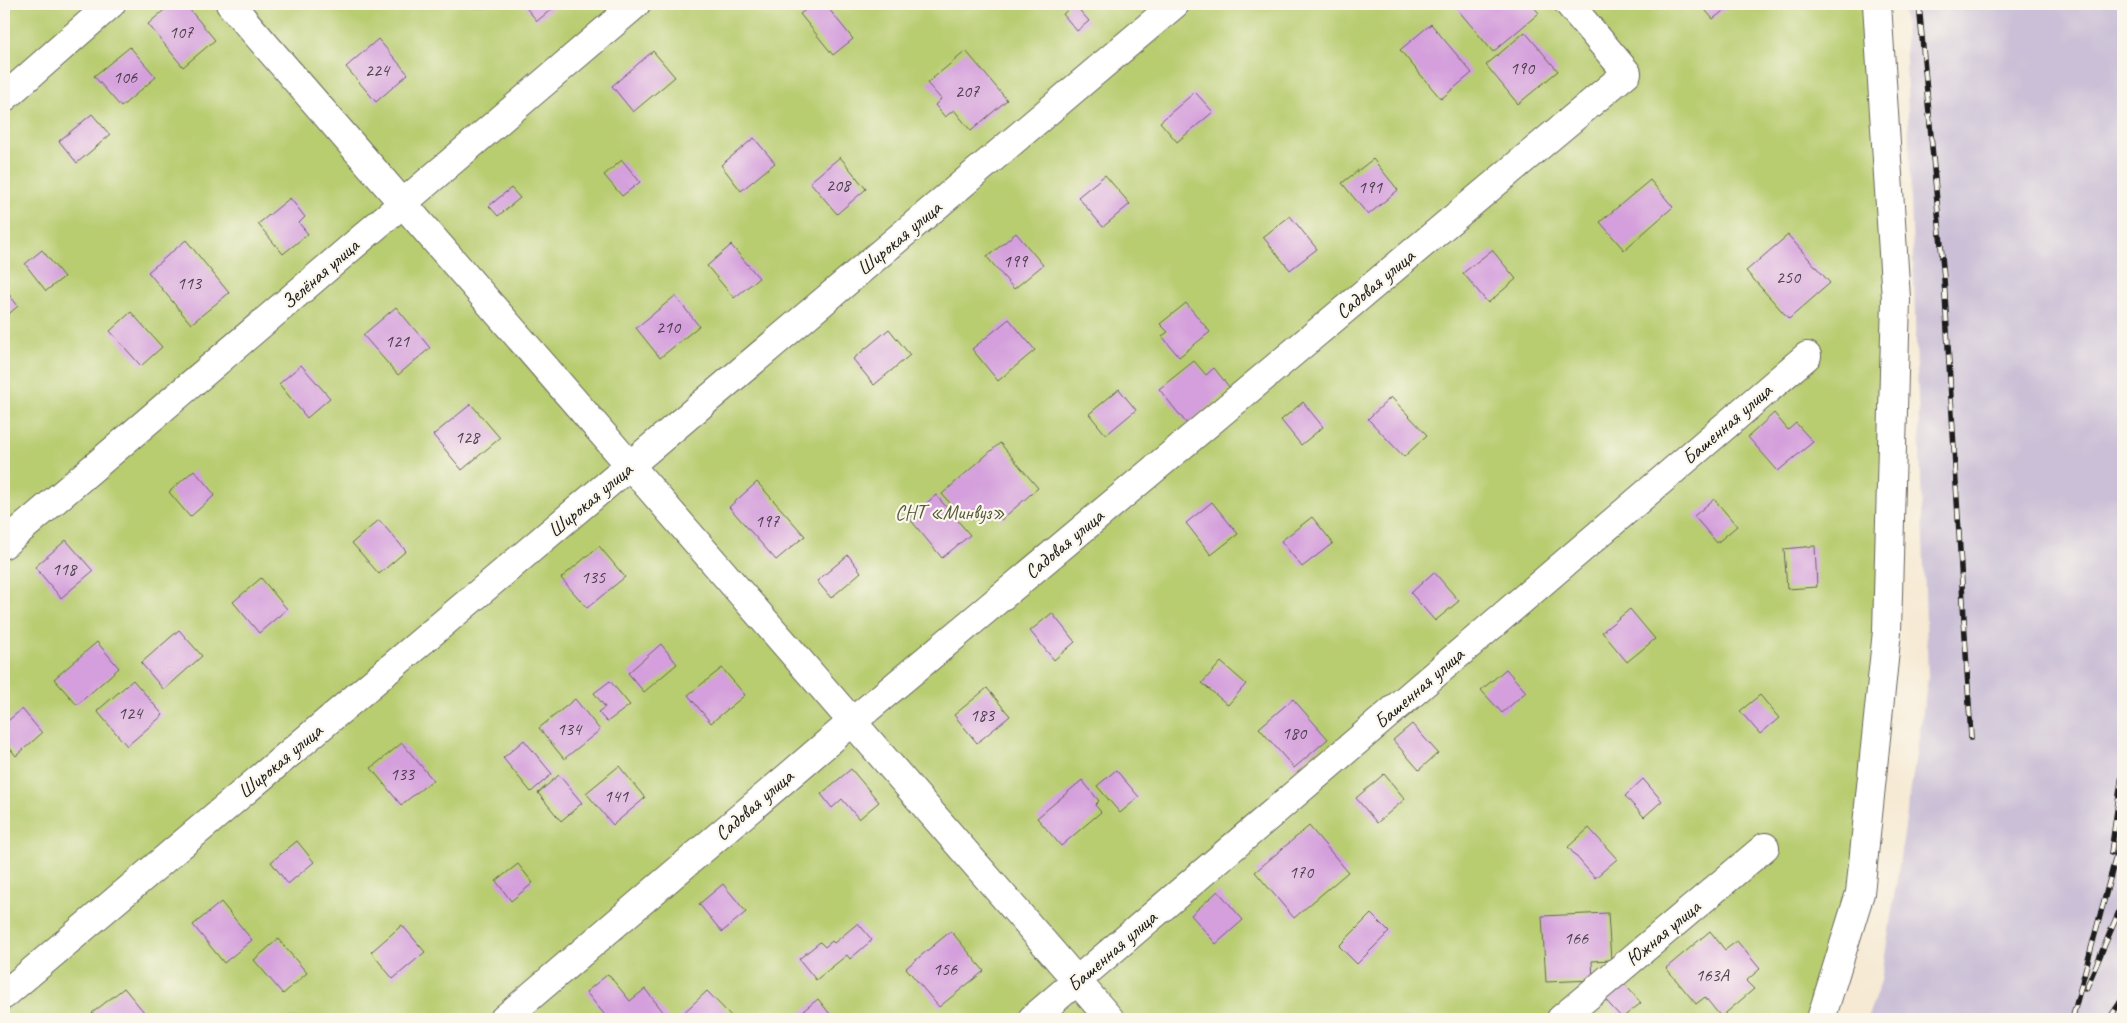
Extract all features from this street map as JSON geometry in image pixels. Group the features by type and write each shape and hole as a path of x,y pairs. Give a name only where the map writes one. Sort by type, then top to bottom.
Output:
{"street":[{"path":"4,98 111,4"},
{"path":"230,4 1110,1019"},
{"name":"Зелёная улица","path":"4,544 636,4"},
{"name":"Широкая улица","path":"4,995 1175,4"},
{"name":"Садовая улица","path":"504,1019 852,722 1627,73 1569,4"},
{"path":"1821,1019 1860,893 1887,631 1896,299 1877,4"},
{"name":"Башенная улица","path":"1032,1019 1806,356"},
{"name":"Южная улица","path":"1561,1019 1764,847"}],"shaded area":[{"path":"1904,4 2123,4 2123,1019 1867,1019 1881,981 1928,678"}],"green space":[{"name":"СНТ «Минвуз»","path":"4,4 1877,4 1896,299 1860,893 1821,1019 4,1019"}],"building":[{"path":"171,4 185,4 215,40 183,67 148,24"},
{"path":"370,4 387,4 377,12"},
{"path":"523,4 558,4 537,21"},
{"path":"813,4 825,4 853,39 833,55 800,14"},
{"path":"1065,4 1077,4 1075,5 1089,21 1077,31 1063,14 1069,9"},
{"path":"1453,4 1531,4 1539,13 1493,52"},
{"path":"1700,4 1732,4 1713,19"},
{"path":"1431,24 1472,73 1441,99 1400,50"},
{"path":"1525,32 1558,71 1518,104 1486,65"},
{"path":"378,39 408,74 376,102 346,67"},
{"path":"130,47 156,77 121,107 94,76"},
{"path":"653,51 675,77 633,112 612,86"},
{"path":"966,51 1007,100 971,131 954,110 945,117 935,105 941,99 927,83"},
{"path":"1195,92 1213,112 1177,142 1160,122"},
{"path":"92,114 110,135 77,163 59,141"},
{"path":"754,138 775,163 741,191 721,165"},
{"path":"840,157 866,189 837,214 810,182"},
{"path":"1373,159 1398,190 1368,215 1342,183"},
{"path":"622,160 640,182 622,196 604,175"},
{"path":"1105,175 1130,204 1103,227 1078,197"},
{"path":"1650,180 1673,207 1624,250 1600,222"},
{"path":"511,188 520,198 498,216 489,206"},
{"path":"290,198 305,217 299,223 308,234 283,254 258,224"},
{"path":"1290,216 1317,249 1290,270 1263,237"},
{"path":"1016,233 1043,265 1014,289 987,257"},
{"path":"1788,235 1830,283 1789,319 1746,271"},
{"path":"186,240 229,293 191,324 148,272"},
{"path":"731,245 759,278 734,298 707,266"},
{"path":"42,250 64,277 46,291 25,264"},
{"path":"1492,250 1516,279 1488,303 1463,273"},
{"path":"4,288 18,306 4,318"},
{"path":"675,296 699,326 660,358 636,328"},
{"path":"1186,303 1210,332 1179,357 1162,336 1168,332 1160,324"},
{"path":"396,307 430,348 398,375 363,335"},
{"path":"131,312 162,347 141,366 110,331"},
{"path":"1009,319 1035,350 998,381 972,349"},
{"path":"889,329 910,355 874,385 853,359"},
{"path":"1194,361 1206,375 1214,368 1230,388 1187,424 1159,389"},
{"path":"301,365 330,398 307,418 279,384"},
{"path":"1119,389 1136,410 1106,435 1089,414"},
{"path":"1391,397 1427,435 1404,457 1368,419"},
{"path":"1303,402 1323,427 1301,445 1281,420"},
{"path":"471,404 500,438 462,470 433,435"},
{"path":"1774,413 1788,430 1796,423 1813,442 1778,471 1748,437"},
{"path":"1000,443 1038,488 1001,520 994,513 986,519 976,508 964,519 942,494"},
{"path":"194,470 215,495 190,517 169,492"},
{"path":"757,482 805,536 776,560 729,507"},
{"path":"936,495 970,535 942,558 909,518"},
{"path":"1714,499 1737,526 1717,543 1694,516"},
{"path":"1212,502 1238,534 1211,555 1186,523"},
{"path":"1312,517 1333,543 1302,567 1281,541"},
{"path":"379,520 406,551 379,574 352,543"},
{"path":"66,540 93,571 61,598 35,567"},
{"path":"599,546 625,577 587,608 561,578"},
{"path":"1815,546 1817,587 1787,589 1784,549"},
{"path":"848,555 861,572 831,598 817,581"},
{"path":"1434,572 1459,601 1435,621 1411,593"},
{"path":"261,578 287,609 259,633 233,602"},
{"path":"1630,609 1655,639 1627,662 1602,632"},
{"path":"1052,613 1075,642 1054,660 1030,631"},
{"path":"179,630 202,656 164,690 141,663"},
{"path":"97,642 119,668 77,705 54,679"},
{"path":"661,644 677,664 644,692 628,673"},
{"path":"1221,662 1246,684 1228,705 1202,683"},
{"path":"722,668 745,695 711,723 688,695"},
{"path":"1506,669 1526,692 1502,713 1481,690"},
{"path":"133,680 163,715 127,746 97,711"},
{"path":"610,681 630,705 607,722 598,712 605,707 594,693"},
{"path":"987,688 1010,716 977,743 954,715"},
{"path":"1760,695 1779,718 1760,734 1740,711"},
{"path":"575,699 600,730 564,759 539,728"},
{"path":"1293,699 1328,739 1294,768 1259,728"},
{"path":"22,709 42,733 16,756 4,741 4,724"},
{"path":"1412,724 1438,753 1419,770 1393,740"},
{"path":"524,740 552,774 531,792 503,758"},
{"path":"402,743 433,780 401,805 371,768"},
{"path":"619,766 645,798 613,825 586,793"},
{"path":"851,769 879,802 859,819 842,799 832,808 821,794"},
{"path":"1116,770 1139,797 1120,813 1097,786"},
{"path":"1384,774 1405,799 1377,823 1356,798"},
{"path":"559,775 582,803 561,821 538,793"},
{"path":"1643,779 1662,801 1644,817 1625,796"},
{"path":"1082,780 1099,801 1095,805 1101,812 1061,846 1037,818"},
{"path":"1309,826 1348,872 1294,918 1255,872"},
{"path":"1589,828 1617,859 1595,878 1568,847"},
{"path":"297,841 314,862 288,884 271,862"},
{"path":"518,864 533,883 511,901 496,881"},
{"path":"723,884 746,912 722,932 699,904"},
{"path":"1218,891 1243,920 1216,944 1191,915"},
{"path":"221,902 252,940 224,963 193,925"},
{"path":"1608,913 1611,960 1592,961 1593,980 1546,982 1542,916"},
{"path":"1371,914 1389,932 1357,964 1339,946"},
{"path":"858,923 872,940 850,959 847,955 816,980 799,959 820,942 825,947 832,941 834,943"},
{"path":"402,925 425,952 393,979 371,952"},
{"path":"951,931 984,971 939,1007 906,968"},
{"path":"1710,931 1725,950 1737,941 1760,969 1746,981 1754,989 1721,1017 1705,997 1696,1004 1666,968"},
{"path":"278,939 307,973 283,994 254,960"},
{"path":"608,974 630,1001 645,989 669,1019 608,1019 586,992"},
{"path":"1621,980 1641,1003 1622,1018 1602,996"},
{"path":"124,988 149,1018 97,1019 92,1013"},
{"path":"707,991 734,1019 677,1019"},
{"path":"818,999 834,1019 794,1018"}],"railway":[{"path":"1919,4 1944,278 1971,738"},
{"path":"2111,853 2123,767"},
{"path":"2073,1016 2123,830"},
{"path":"2086,989 2123,902"},
{"path":"2109,1019 2123,998"}]}
